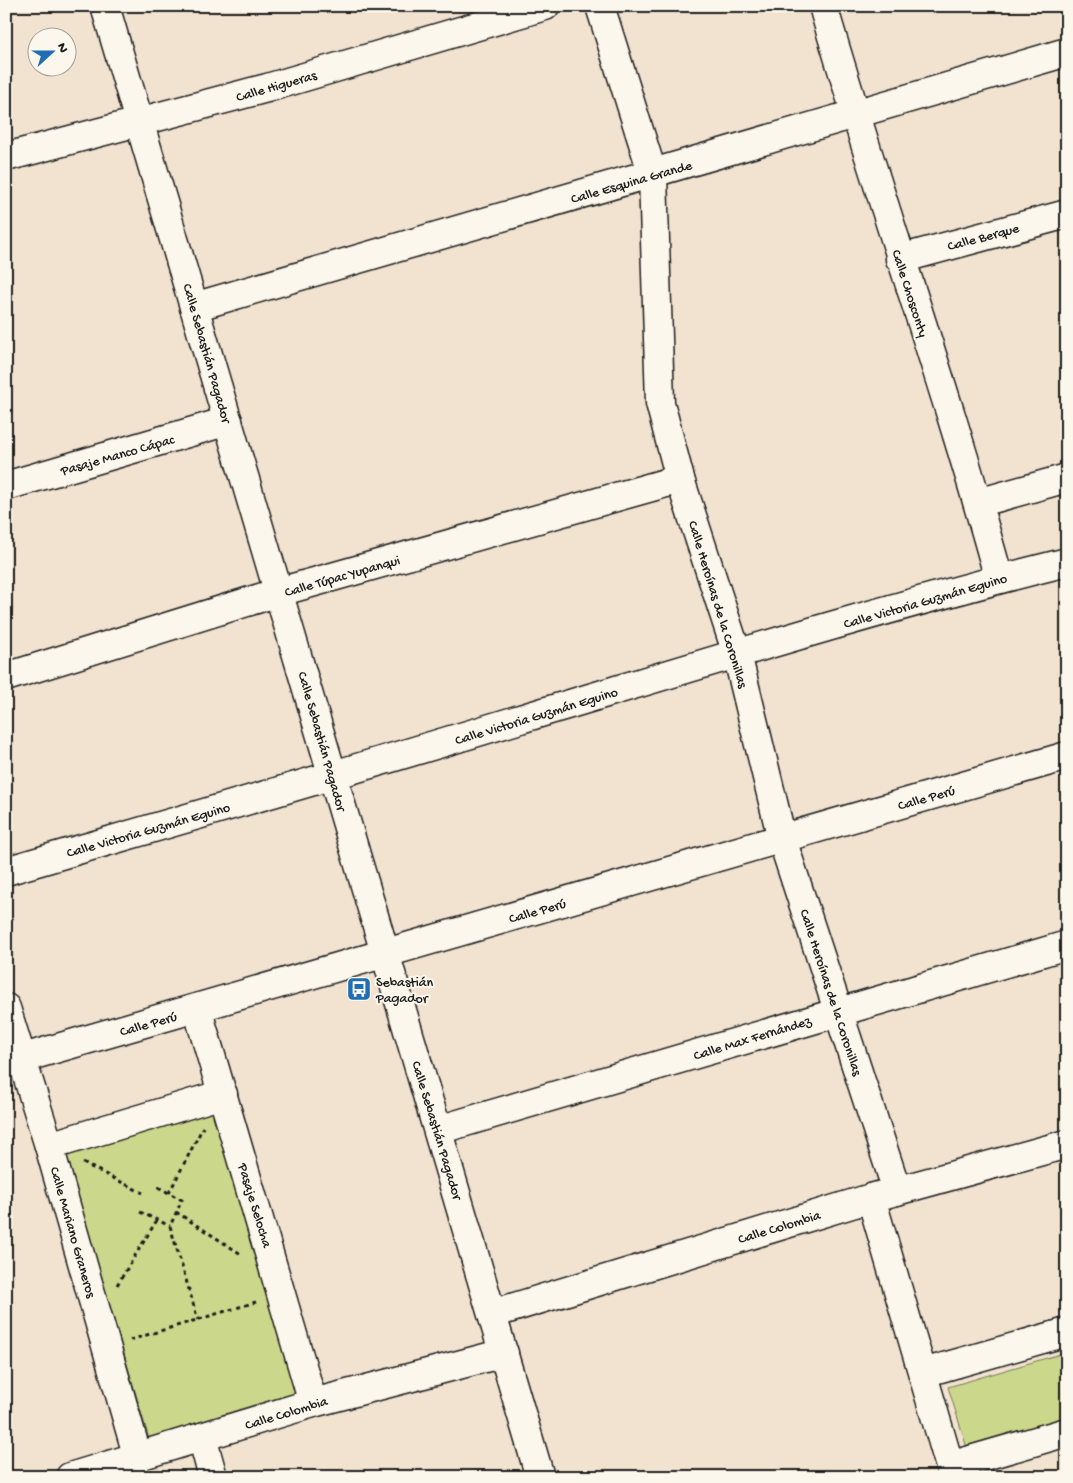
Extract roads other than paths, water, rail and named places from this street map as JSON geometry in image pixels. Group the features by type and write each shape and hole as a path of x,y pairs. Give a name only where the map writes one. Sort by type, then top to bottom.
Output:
{"street":[{"name":"Calle Sebastián Pagador","path":"105,6 540,1477"},
{"name":"Calle Higueras","path":"6,157 267,88 545,6"},
{"name":"Calle Heroínas de la Coronillas","path":"600,6 653,175 660,403 680,479 737,654 782,839 897,1191"},
{"name":"Calle Chosconty","path":"823,6 855,115 978,503 999,579"},
{"name":"Calle Esquina Grande","path":"194,308 653,175 1067,52"},
{"name":"Calle Berque","path":"900,259 1067,214"},
{"name":"Pasaje Manco Cápac","path":"8,481 228,421"},
{"path":"978,503 1067,478"},
{"name":"Calle Túpac Yupanqui","path":"6,677 278,592 680,479"},
{"name":"Calle Victoria Guzmán Eguino","path":"6,871 333,776 737,654 999,579 1067,562"},
{"name":"Calle Perú","path":"13,1061 1067,756"},
{"name":"Calle Max Fernández","path":"438,1130 1067,945"},
{"name":"Calle Mariano Graneros","path":"6,1008 13,1061 49,1146 138,1458"},
{"name":"Pasaje Selocha","path":"197,1008 283,1294 313,1403"},
{"path":"49,1146 223,1094"},
{"name":"Calle Colombia","path":"492,1314 871,1198 1067,1144"},
{"path":"871,1198 952,1471 1067,1432"},
{"path":"923,1373 1067,1332"},
{"name":"Calle Colombia","path":"70,1477 138,1458 313,1403 504,1353"},
{"path":"202,1437 213,1477"}],"place":[{"name":"Sebastián Pagador","path":"359,989"}]}
